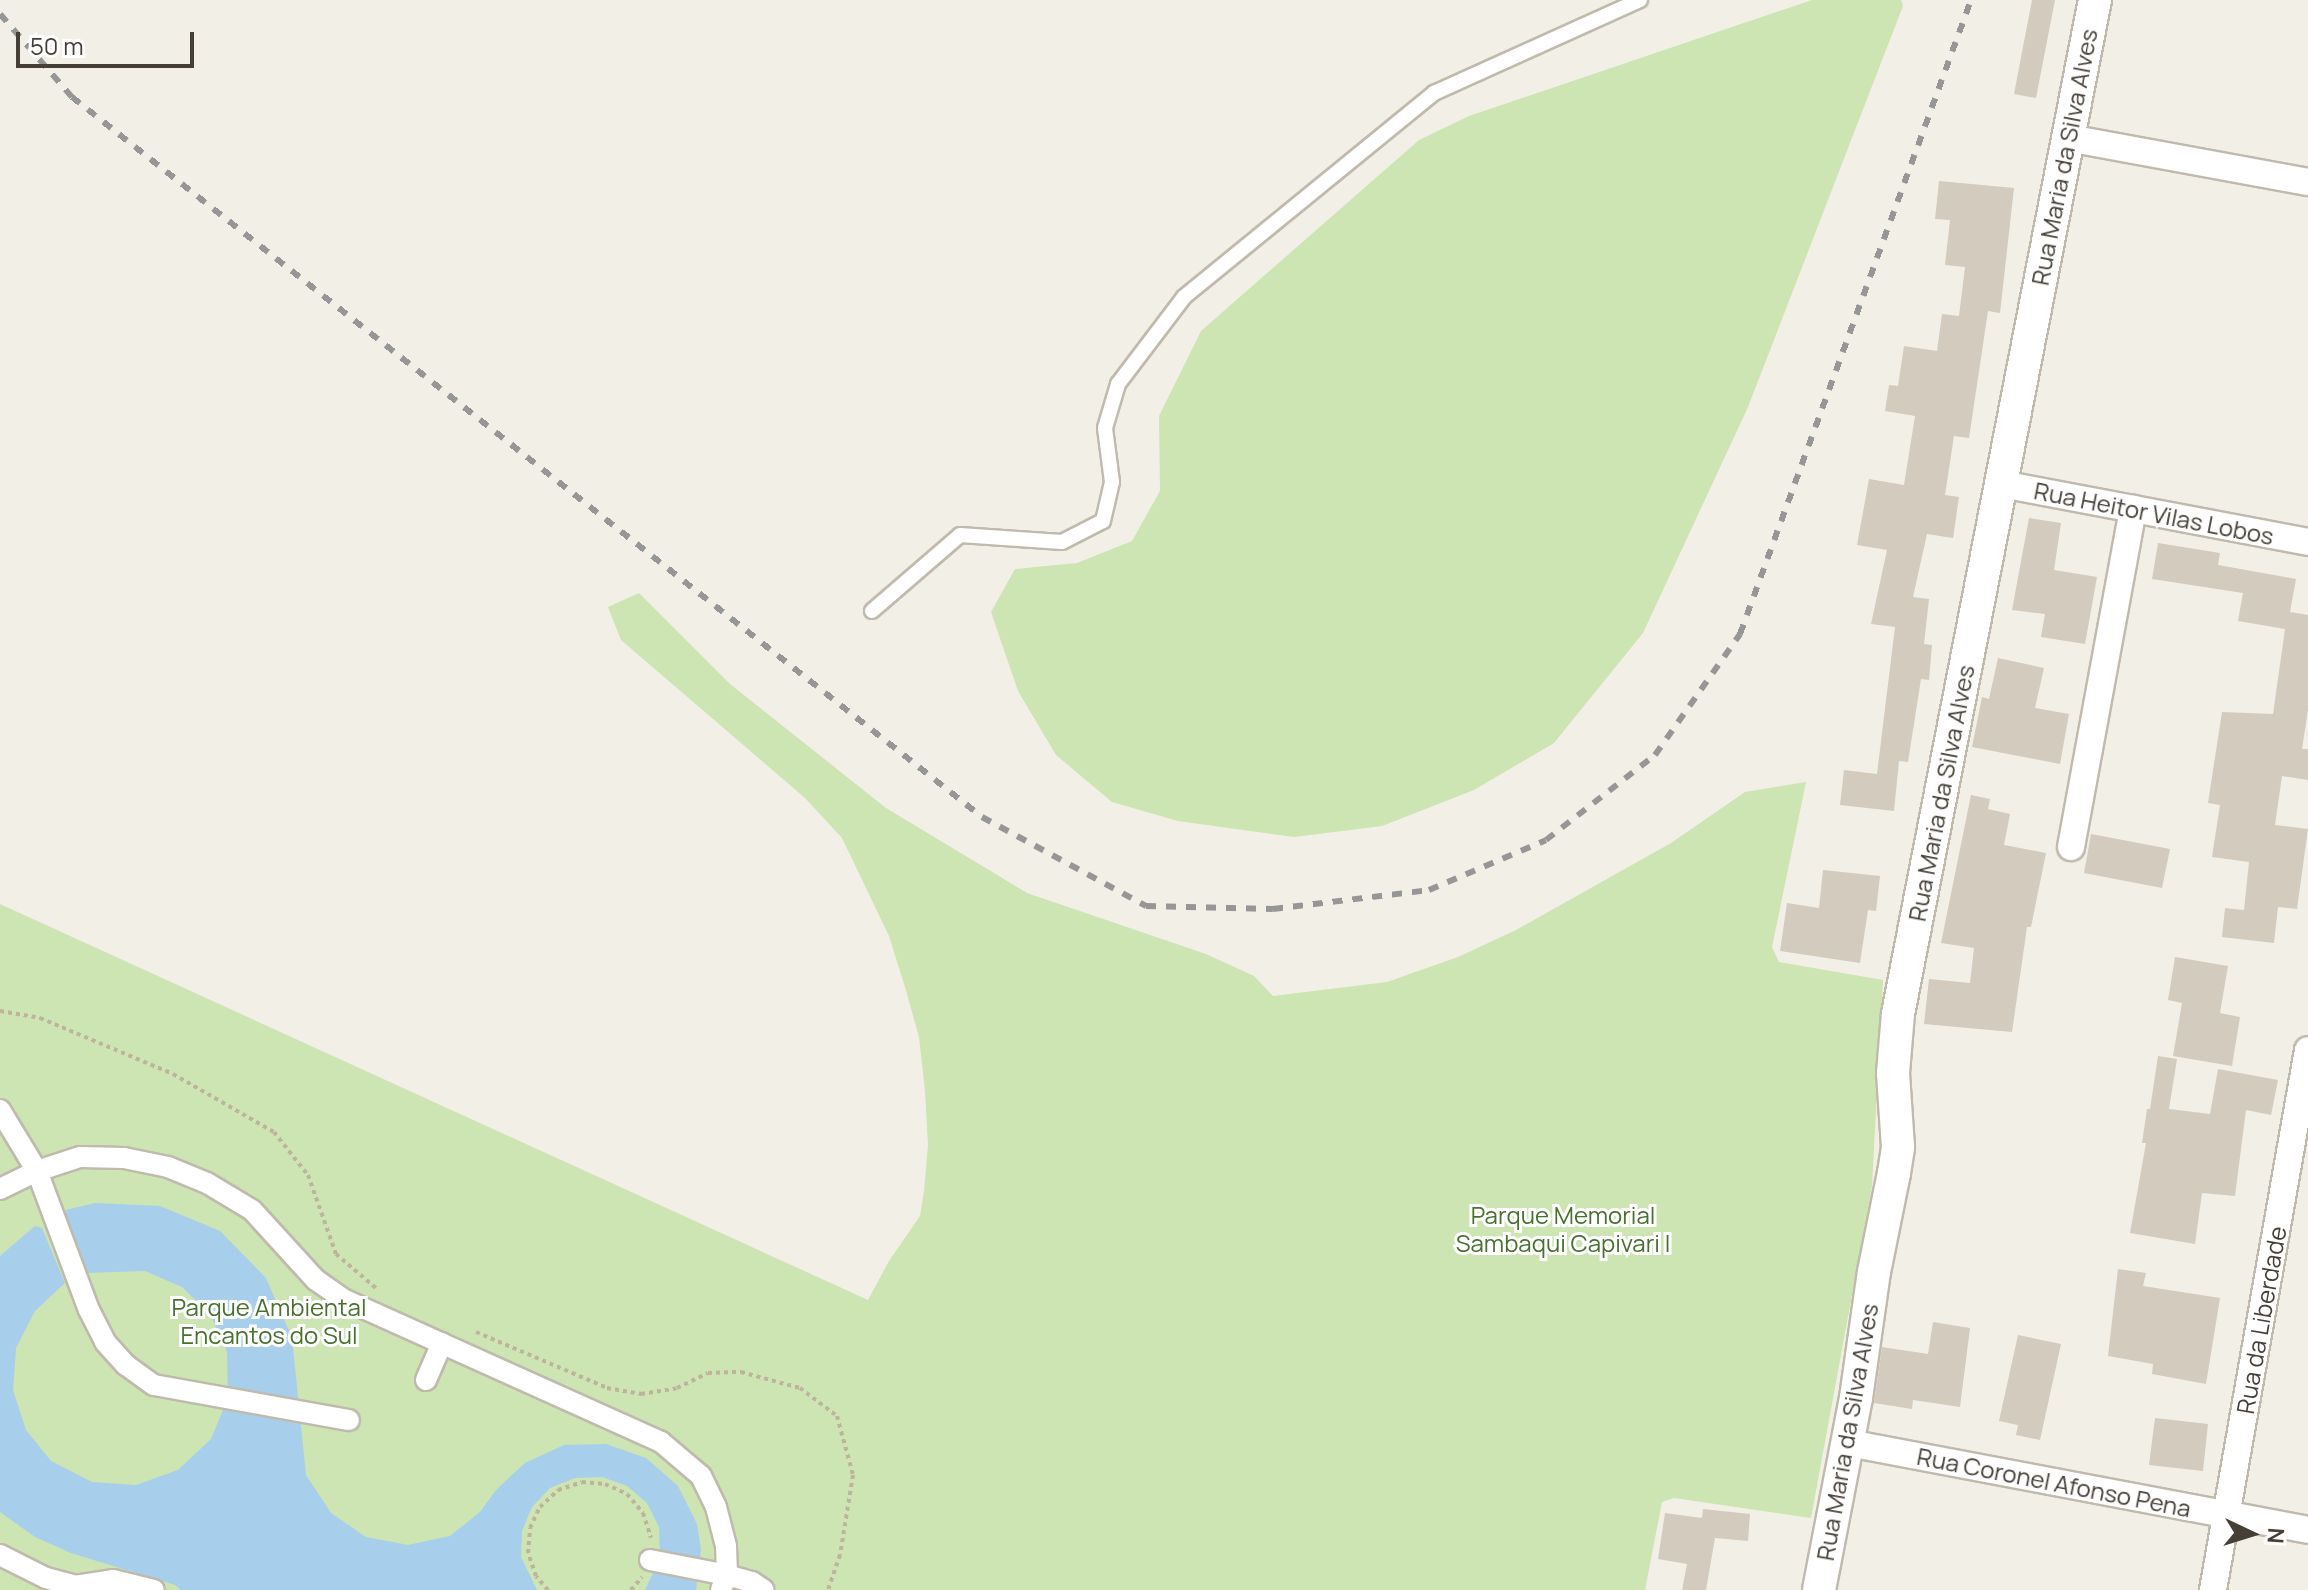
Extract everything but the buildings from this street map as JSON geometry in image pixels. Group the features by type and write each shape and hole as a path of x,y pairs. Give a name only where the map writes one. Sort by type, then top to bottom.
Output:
{"street":[{"name":"Rua Maria da Silva Alves","path":"1819,1590 1848,1443 1898,1147 1893,1073 1898,1014 2095,0"},
{"path":"2068,138 2308,182"},
{"name":"Rua Heitor Vilas Lobos","path":"2001,484 2308,542"},
{"path":"2071,847 2133,509"},
{"name":"Rua da Liberdade","path":"2213,1590 2308,1050"},
{"path":"0,1110 37,1171 89,1310 105,1342 126,1365 154,1385 349,1420"},
{"path":"0,1189 37,1171 80,1157 124,1158 168,1167 207,1183 252,1210 316,1280 343,1299 661,1442 701,1476 726,1546 718,1579"},
{"path":"426,1380 442,1343"},
{"name":"Rua Coronel Afonso Pena","path":"1848,1443 2308,1530"},
{"path":"0,1555 46,1578 75,1586 113,1580 154,1590"},
{"path":"650,1560 718,1579 752,1582 764,1590"}],"lane":[{"path":"872,611 960,535 1011,536 1062,542 1103,521 1112,482 1105,428 1118,384 1184,297 1434,93 1640,0"}],"path":[{"path":"0,1011 40,1018 173,1074 274,1132 308,1175 336,1254 380,1292"},
{"path":"465,1328 607,1388 641,1394 677,1388 708,1373 719,1372 741,1372 800,1388 837,1416 853,1475 840,1555 828,1590"},
{"path":"548,1590 536,1576 528,1553 530,1528 540,1507 558,1490 582,1482 605,1484 627,1494 643,1513"}],"green space":[{"path":"1812,0 1901,0 1903,6 1748,407 1643,633 1554,743 1474,790 1382,826 1294,837 1178,821 1112,802 1056,755 1018,691 991,612 1015,569 1077,563 1132,541 1160,491 1159,416 1201,331 1419,140 1469,116"},
{"path":"639,593 730,684 886,808 1027,893 1206,954 1254,976 1273,996 1387,982 1458,957 1516,930 1671,843 1745,792 1806,782 1772,947 1779,962 1883,980 1872,1186 1811,1518 1674,1498 1662,1502 1645,1590 0,1590 0,904 868,1300 889,1261 920,1216 928,1145 919,1037 889,936 842,838 805,798 621,640 608,607"}],"water":[{"path":"95,1203 160,1206 220,1231 266,1278 292,1338 306,1475 331,1513 366,1537 408,1545 450,1536 480,1512 496,1490 525,1463 564,1445 606,1444 646,1458 678,1486 697,1524 701,1550 696,1590 645,1590 660,1558 659,1527 647,1503 627,1486 602,1477 575,1478 550,1488 532,1507 522,1531 521,1557 537,1590 181,1590 175,1585 71,1553 35,1537 0,1512 0,1256 35,1226 42,1228 65,1283 35,1311 16,1348 13,1390 26,1430 51,1461 92,1482 136,1485 178,1470 211,1439 228,1398 227,1352 211,1316 182,1287 145,1271 84,1273 64,1219 66,1210"}],"railway":[{"path":"0,14 72,97 982,817 1146,906 1273,909 1429,890 1546,840 1655,755 1740,634 1971,0"}],"park label":[{"name":"Parque Memorial Sambaqui Capivari I","path":"1563,1229"},
{"name":"Parque Ambiental Encantos do Sul","path":"269,1321"}]}
